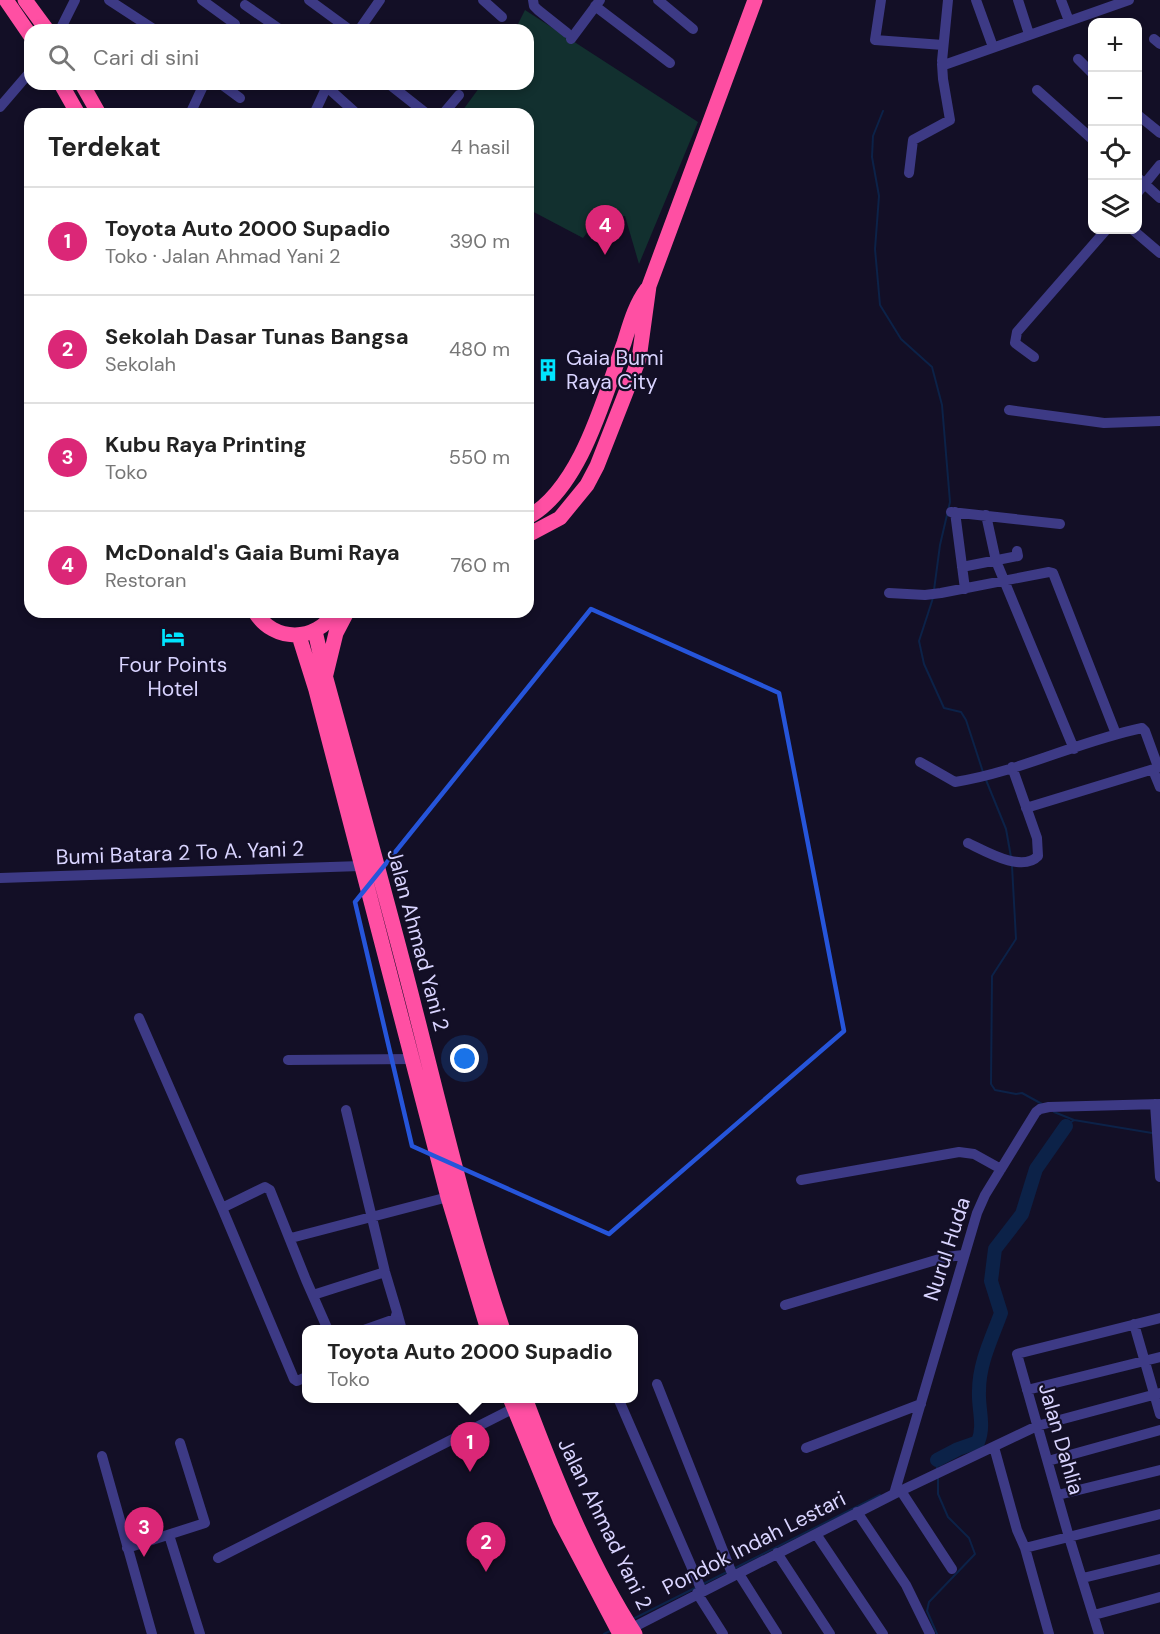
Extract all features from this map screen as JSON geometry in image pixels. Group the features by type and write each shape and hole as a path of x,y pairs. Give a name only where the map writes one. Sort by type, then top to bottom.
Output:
{"highway":[{"path":"6,0 24,26"},
{"path":"25,0 43,24"},
{"path":"534,532 560,518 587,485 597,466 639,359 649,286 755,0"},
{"path":"64,90 75,108"},
{"path":"85,90 96,108"},
{"path":"534,512 553,498 580,458 635,309 649,286"},
{"path":"260,618 277,632 299,636 315,631 332,618"},
{"path":"325,675 336,633 344,618"},
{"name":"Jalan Ahmad Yani 2","path":"315,631 460,1185 502,1325"},
{"name":"Jalan Ahmad Yani 2","path":"299,636 316,690 414,1059 448,1197 487,1325"},
{"name":"Jalan Ahmad Yani 2","path":"517,1403 556,1512 623,1628"}],"street":[{"path":"63,24 75,0"},
{"path":"109,0 146,24"},
{"path":"202,0 230,24"},
{"path":"309,0 342,24"},
{"path":"363,24 380,0"},
{"path":"483,0 502,17"},
{"path":"533,0 534,6 569,36 598,3 670,63"},
{"path":"658,0 693,29"},
{"path":"882,0 875,40 943,45"},
{"path":"909,173 913,140 950,120 942,64 948,0"},
{"path":"976,0 993,47"},
{"path":"1018,0 1029,34"},
{"path":"1061,0 1069,21"},
{"path":"942,64 1069,21 1101,4 1129,0"},
{"path":"235,24 247,3 273,24"},
{"path":"1078,59 1091,72"},
{"path":"0,107 24,79"},
{"path":"193,108 201,90"},
{"path":"229,90 240,98"},
{"path":"317,108 326,90"},
{"path":"332,90 351,108"},
{"path":"397,90 419,108"},
{"path":"1037,90 1088,135"},
{"path":"448,108 459,95"},
{"path":"1142,119 1160,133"},
{"path":"1142,183 1160,165"},
{"path":"1142,186 1160,198"},
{"path":"1034,357 1015,344 1017,332 1103,234"},
{"path":"1138,234 1160,253"},
{"path":"1009,410 1104,423 1160,421"},
{"path":"965,589 953,512 1060,524"},
{"path":"986,515 996,561 1074,749"},
{"path":"962,567 1018,556 1017,551"},
{"path":"889,593 934,594 1053,573 1116,734"},
{"path":"920,762 952,781 983,776 1116,734 1142,728 1145,731 1157,768 1026,808"},
{"path":"968,843 1012,861 1033,860 1038,856 1037,838 1012,767"},
{"path":"1153,770 1160,787"},
{"name":"Bumi Batara 2 To A. Yani 2","path":"0,878 361,866"},
{"path":"139,1018 294,1379 297,1382 302,1379"},
{"path":"288,1060 414,1059"},
{"path":"1158,1104 1160,1177"},
{"name":"Nurul Huda","path":"898,1493 963,1255 981,1203 1036,1112 1046,1107 1158,1104"},
{"path":"346,1110 385,1272 401,1325"},
{"path":"801,1180 965,1152 974,1154 1000,1170"},
{"path":"222,1208 265,1187 268,1188 326,1325"},
{"path":"291,1238 448,1197"},
{"path":"785,1305 946,1257 963,1255"},
{"path":"313,1295 385,1272"},
{"path":"376,1325 395,1319 397,1312"},
{"path":"1160,1318 1134,1324 1157,1394 1160,1414"},
{"name":"Jalan Dahlia","path":"1099,1634 1017,1357 1020,1352 1134,1324"},
{"path":"1027,1390 1160,1357"},
{"path":"657,1384 736,1575 777,1634"},
{"name":"Pondok Indah Lestari","path":"623,1628 736,1575 857,1512 1037,1426 1157,1394"},
{"path":"218,1558 515,1403"},
{"path":"620,1403 699,1592 723,1634"},
{"path":"806,1448 921,1404"},
{"path":"1048,1461 1160,1430"},
{"path":"127,1548 205,1523 180,1443"},
{"path":"994,1447 1049,1634"},
{"path":"102,1456 152,1634"},
{"path":"1058,1496 1160,1470"},
{"path":"898,1493 952,1569"},
{"path":"857,1512 906,1585 930,1634"},
{"path":"1025,1548 1160,1514"},
{"path":"816,1534 883,1634"},
{"path":"169,1535 200,1634"},
{"path":"777,1553 830,1634"},
{"path":"1083,1578 1160,1559"},
{"path":"1094,1614 1160,1597"}],"highlighted area":[{"path":"591,609 779,693 844,1031 609,1234 412,1146 355,902"}],"green space":[{"path":"525,10 698,122 639,264 625,216 595,222 583,238 534,212 534,108 464,108 478,90 534,90 534,24 518,24"}],"waterway":[{"path":"883,111 873,136 872,157 879,196 875,249 880,305 901,339 932,367 942,405 950,502 940,545 934,590"},
{"path":"933,598 919,641 924,664 944,708 961,712 966,720 983,772"},
{"path":"986,780 1006,829 1011,857"},
{"path":"1012,866 1016,939 992,976 991,1084 995,1090 1022,1093 1042,1104"},
{"path":"1054,1112 1074,1120"},
{"path":"1066,1126 1074,1120 1152,1133"},
{"path":"937,1460 978,1442 981,1429 979,1398 981,1371 1001,1313 991,1281 995,1249 1022,1214 1036,1169 1066,1126"},
{"path":"937,1460 937,1469"},
{"path":"937,1634 927,1611 929,1602 975,1554 969,1538 948,1517 938,1494 938,1477"},
{"path":"733,1569 880,1495"},
{"path":"703,1584 727,1572"},
{"path":"633,1619 695,1588"},
{"path":"604,1634 612,1630"}],"place":[{"name":"McDonald's Gaia Bumi Raya","path":"605,255"},
{"name":"Gaia Bumi Raya City","path":"548,370"},
{"name":"Four Points Hotel","path":"173,637"},
{"name":"Toyota Auto 2000 Supadio","path":"470,1472"},
{"name":"Kubu Raya Printing","path":"144,1557"},
{"name":"Sekolah Dasar Tunas Bangsa","path":"486,1572"}]}
